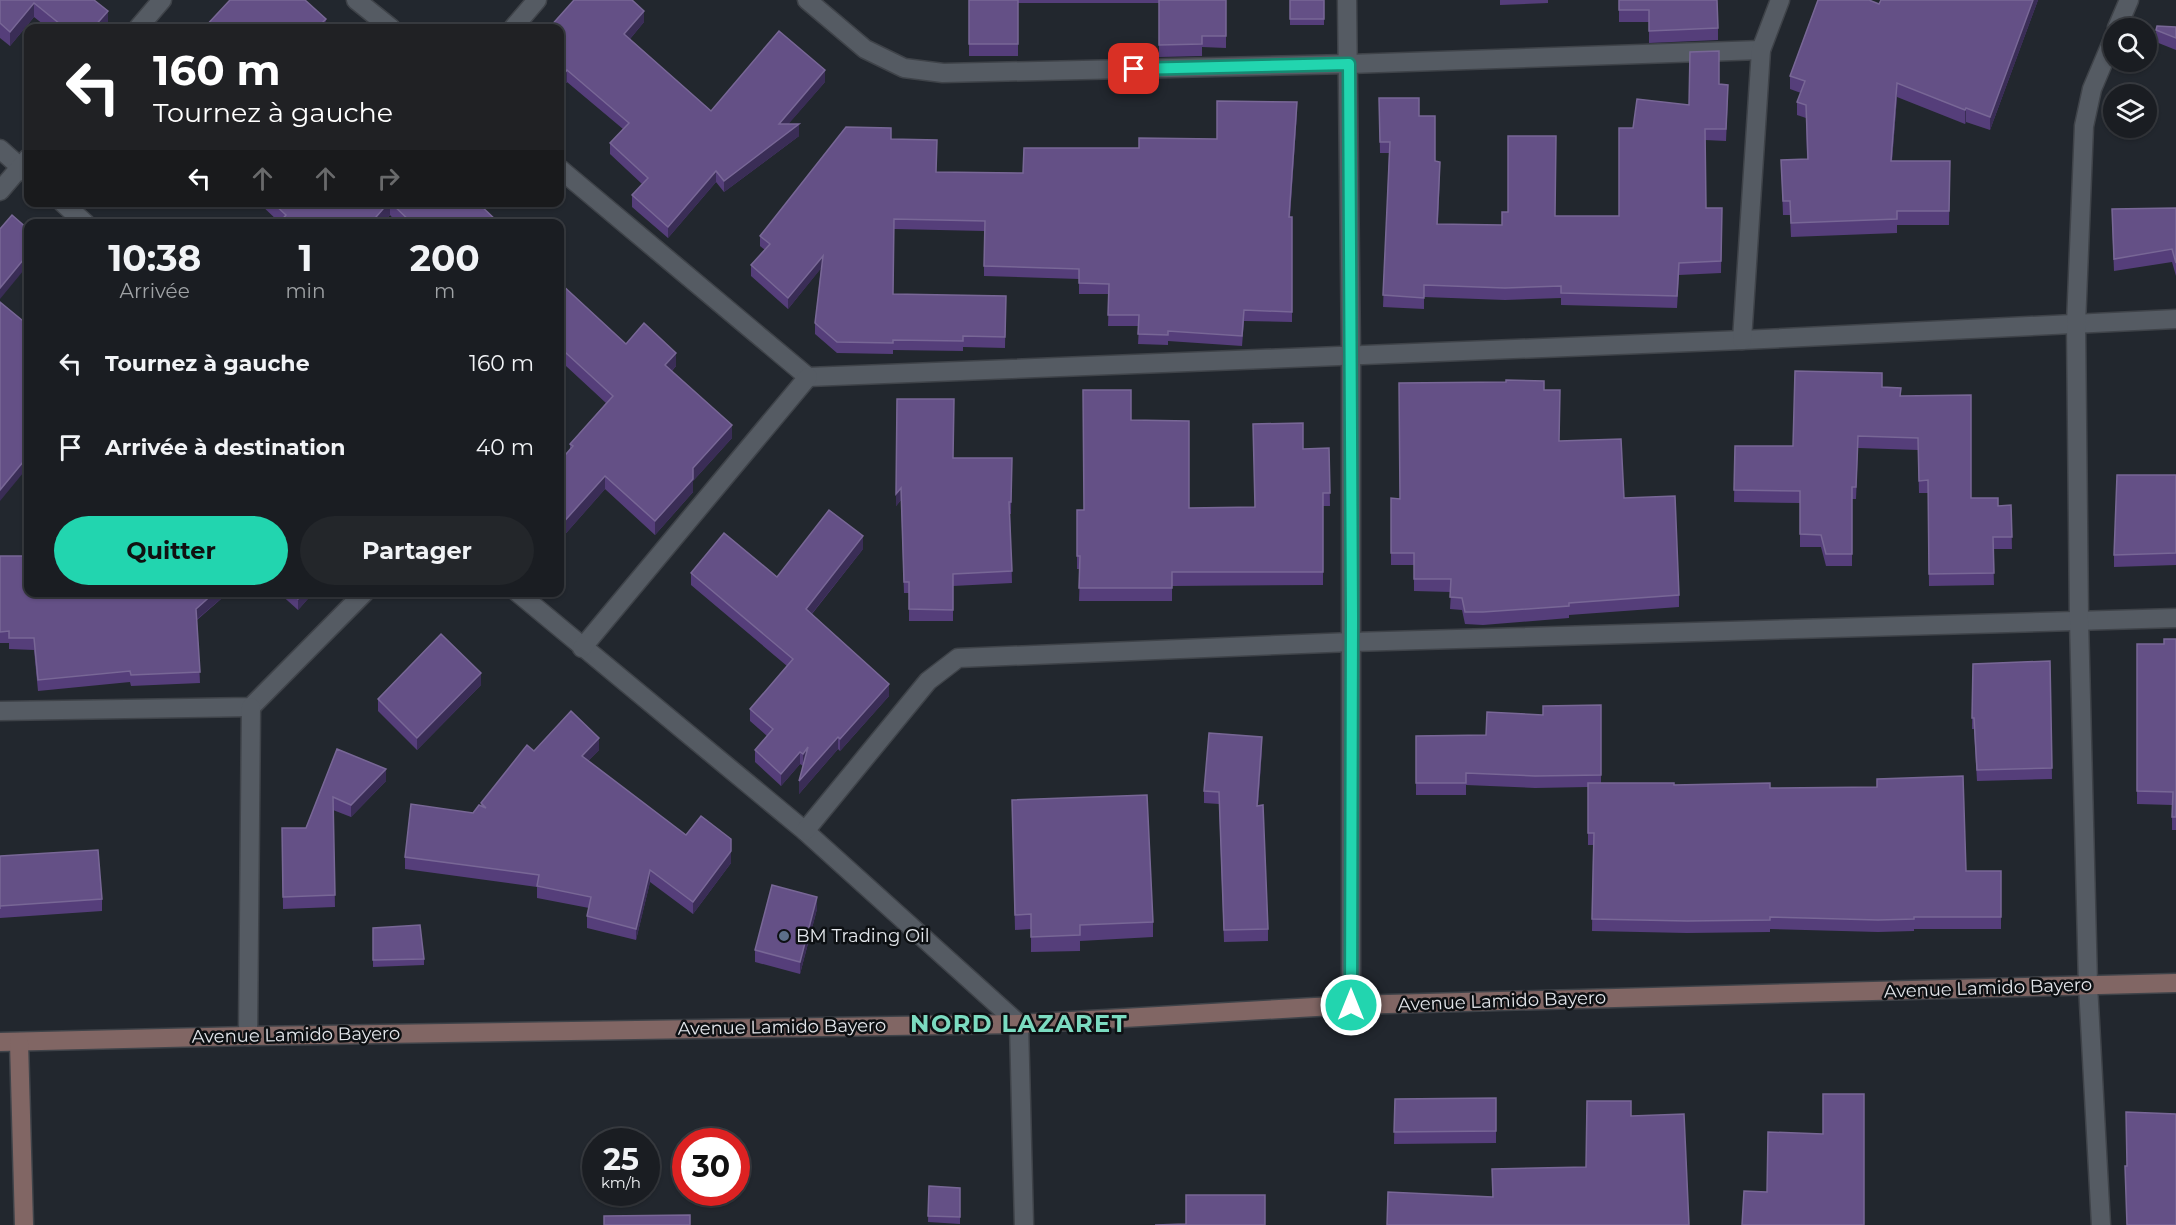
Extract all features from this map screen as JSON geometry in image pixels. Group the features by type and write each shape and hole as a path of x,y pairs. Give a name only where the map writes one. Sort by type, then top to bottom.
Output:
{"street":[{"path":"141,24 162,0"},
{"path":"356,0 385,24"},
{"path":"516,24 537,0"},
{"path":"807,0 865,49 904,68 943,73 1349,64 1761,50"},
{"path":"1347,0 1351,355 1351,1005"},
{"path":"1742,340 1761,50 1780,0"},
{"path":"2121,18 2129,0"},
{"path":"2101,1225 2088,985 2079,620 2076,324 2084,126 2092,89 2103,63"},
{"path":"0,149 24,165"},
{"path":"0,191 24,168"},
{"path":"564,172 808,377 1742,340 2176,319"},
{"path":"67,207 81,219"},
{"path":"582,648 808,377"},
{"path":"248,1036 251,707 360,597"},
{"path":"523,597 805,831 1019,1024 1024,1225"},
{"path":"805,831 928,681 958,658 1352,642 2176,618"},
{"path":"0,711 251,707"},
{"name":"Avenue Lamido Bayero","path":"0,1042 1019,1024 1351,1005 2176,983"},
{"path":"19,1042 24,1225"}],"building":[{"path":"0,0 94,0 108,11 97,24 60,24 34,3 10,32 0,23"},
{"path":"230,0 305,0 326,19 321,24 208,24"},
{"path":"574,0 632,0 644,11 624,34 711,111 779,31 825,70 779,124 799,124 724,181 716,171 668,227 632,195 648,178 610,143 629,123 567,70 564,74 564,24 553,24"},
{"path":"969,0 1018,0 1018,44 969,44"},
{"path":"1159,0 1226,0 1226,36 1202,36 1202,44 1159,45"},
{"path":"1290,0 1324,0 1324,19 1290,19"},
{"path":"1619,0 1717,0 1718,28 1649,31 1649,10 1619,10"},
{"path":"1818,0 1869,0 1879,4 1881,0 2033,0 1990,117 1966,108 1965,110 1897,83 1891,161 1950,161 1949,211 1897,211 1897,219 1791,223 1790,201 1783,201 1781,160 1808,159 1806,105 1797,102 1805,81 1790,76"},
{"path":"2157,26 2176,27 2176,38 2157,30"},
{"path":"1719,51 1719,84 1728,85 1726,129 1705,129 1706,208 1722,208 1721,261 1679,263 1677,296 1561,293 1561,286 1505,288 1424,285 1424,298 1383,295 1390,142 1380,142 1379,98 1419,98 1419,116 1435,116 1435,161 1440,162 1437,224 1502,225 1502,212 1508,212 1508,136 1556,136 1555,216 1619,216 1619,128 1633,128 1637,99 1689,105 1690,52"},
{"path":"1217,101 1297,102 1289,217 1292,217 1292,312 1244,310 1242,336 1168,331 1168,335 1138,334 1139,315 1108,315 1109,284 1079,283 1079,269 984,266 985,221 894,219 893,294 1006,296 1005,337 963,336 963,341 837,342 815,323 823,256 788,298 751,265 770,244 760,236 846,127 891,128 891,139 937,140 936,172 1023,173 1024,148 1139,148 1139,138 1217,139"},
{"path":"277,207 385,207 374,219 282,219 286,215"},
{"path":"395,207 482,207 495,219 408,219"},
{"path":"2176,208 2176,263 2172,249 2114,259 2112,209"},
{"path":"12,215 24,226 24,259 0,288 0,229"},
{"path":"564,287 626,344 644,323 676,353 665,365 732,425 693,468 693,479 655,521 605,476 564,522 564,456 573,446 570,444 613,396 566,353 564,356"},
{"path":"0,302 24,322 24,461 0,490"},
{"path":"1795,371 1882,373 1882,387 1901,388 1900,396 1971,395 1971,498 1998,498 1998,506 2011,505 2012,537 1993,537 1994,573 1929,574 1928,480 1919,481 1918,438 1858,436 1856,487 1852,487 1852,554 1826,554 1821,535 1800,534 1800,491 1734,490 1735,446 1793,446"},
{"path":"1506,380 1544,381 1544,390 1560,390 1559,441 1621,439 1624,498 1675,496 1679,595 1569,603 1569,606 1465,612 1462,598 1450,597 1451,579 1414,579 1414,553 1391,553 1391,498 1400,499 1399,383 1506,382"},
{"path":"1083,390 1131,390 1131,420 1189,421 1189,508 1255,507 1253,424 1303,423 1303,449 1329,448 1330,493 1323,493 1323,572 1172,572 1172,588 1079,588 1080,556 1077,556 1077,510 1084,510"},
{"path":"897,399 954,399 953,458 1012,458 1011,502 1009,502 1012,571 953,574 953,610 909,609 909,582 904,582 901,488 896,494"},
{"path":"2117,475 2176,475 2176,553 2114,555"},
{"path":"829,510 863,536 806,609 889,684 799,781 808,747 803,754 800,752 781,774 755,750 773,729 750,709 793,659 691,573 724,533 777,577"},
{"path":"0,556 24,556 24,597 209,597 196,609 200,672 131,675 130,671 38,680 34,638 9,638 9,631 0,632"},
{"path":"441,634 481,673 417,738 378,699"},
{"path":"2164,639 2176,639 2176,817 2172,817 2173,792 2137,791 2137,644 2164,644"},
{"path":"2050,661 2052,768 1977,770 1974,718 1972,718 1973,664"},
{"path":"1601,705 1601,775 1535,776 1466,773 1466,783 1416,783 1416,736 1486,735 1487,712 1543,715 1543,706"},
{"path":"571,711 599,738 582,756 686,835 701,816 731,839 731,851 693,902 650,870 636,929 587,916 591,897 537,886 539,875 405,857 411,804 473,813 479,805 486,808 481,803 527,745 534,751"},
{"path":"1209,733 1262,737 1257,806 1263,805 1268,929 1224,930 1219,792 1204,791"},
{"path":"337,749 386,769 351,805 333,797 335,895 283,897 282,828 306,828"},
{"path":"1963,776 1966,871 2001,871 2001,917 1914,917 1914,919 1878,920 1770,917 1770,920 1687,921 1592,919 1594,833 1588,833 1588,783 1674,783 1674,785 1770,783 1770,788 1877,787 1877,779"},
{"path":"1147,795 1153,922 1080,925 1080,935 1031,937 1031,914 1015,915 1012,800"},
{"path":"98,850 102,899 0,906 0,856"},
{"path":"772,885 817,897 800,962 755,950"},
{"path":"420,925 424,959 373,960 373,928"},
{"path":"1823,1094 1864,1094 1864,1225 1742,1225 1744,1191 1767,1192 1768,1132 1823,1134"},
{"path":"1496,1098 1496,1131 1394,1132 1395,1099"},
{"path":"1587,1101 1631,1101 1631,1116 1684,1114 1689,1225 1387,1225 1388,1192 1493,1197 1492,1169 1586,1167"},
{"path":"2126,1112 2176,1114 2176,1225 2127,1225"},
{"path":"929,1186 960,1188 960,1217 928,1216"},
{"path":"1186,1195 1265,1195 1265,1225 1155,1225 1186,1224"},
{"path":"690,1215 690,1225 604,1225 604,1216"}],"place":[{"name":"BM Trading Oil","path":"784,936"}],"district":[{"name":"NORD LAZARET","path":"1019,1024"}],"route":[{"path":"1134,69 1349,64 1352,618 1351,1005"}]}
